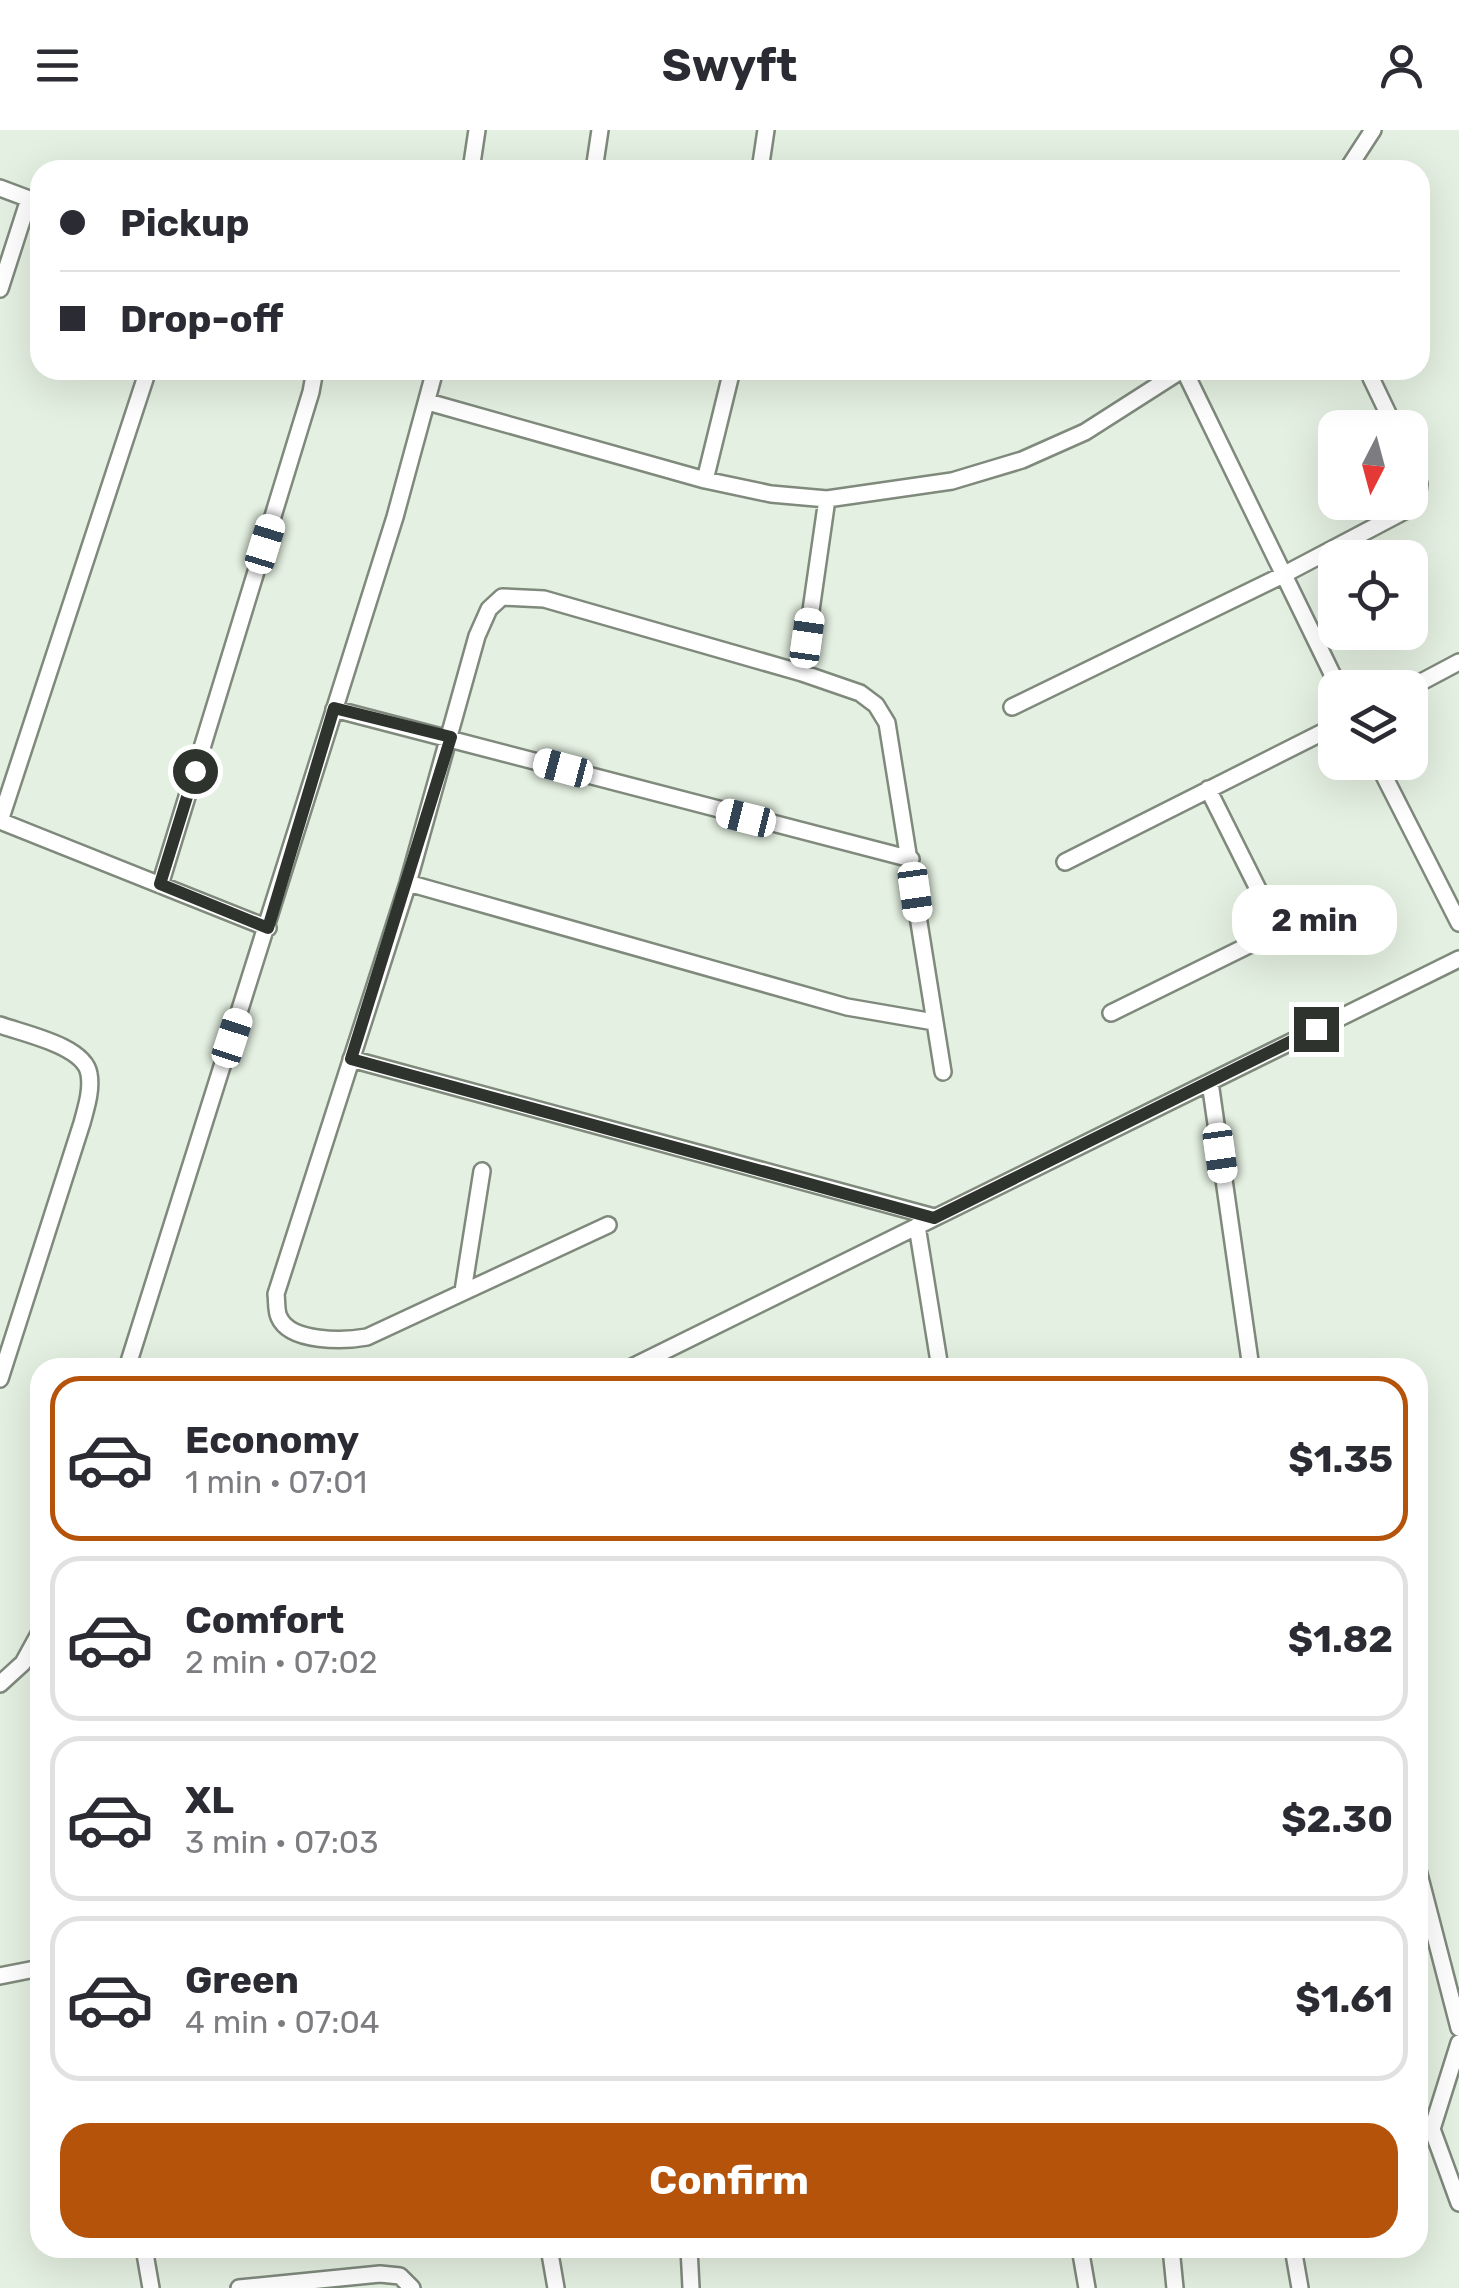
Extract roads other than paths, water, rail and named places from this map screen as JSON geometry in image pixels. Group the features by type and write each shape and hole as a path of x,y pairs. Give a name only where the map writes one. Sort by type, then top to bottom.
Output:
{"street":[{"path":"473,160 477,130"},
{"path":"596,160 600,130"},
{"path":"762,160 766,130"},
{"path":"1354,160 1374,130"},
{"path":"0,188 30,199"},
{"path":"0,290 30,211"},
{"path":"145,380 0,821 268,928"},
{"path":"160,884 313,380"},
{"path":"130,1358 268,928 433,380"},
{"path":"705,480 730,380"},
{"path":"428,402 705,480 771,494 827,499 952,481 1022,460 1085,432 1167,380"},
{"path":"1188,380 1330,670"},
{"path":"1372,380 1386,410"},
{"path":"802,672 827,499"},
{"path":"1012,707 1284,575 1388,520"},
{"path":"608,1225 368,1337 314,1338 292,1331 279,1319 276,1294 408,883 477,636 489,609 502,597 544,599 802,672 860,693 876,705 887,723 943,1072"},
{"path":"1428,678 1459,662"},
{"path":"334,708 910,859"},
{"path":"1065,862 1318,734"},
{"path":"1386,780 1459,923"},
{"path":"1111,1013 1250,944 1262,932 1266,920 1264,902 1208,789"},
{"path":"408,883 847,1007 934,1022"},
{"path":"650,1358 1459,959"},
{"path":"0,1025 72,1051 84,1060 90,1090 0,1379"},
{"path":"351,1059 934,1218"},
{"path":"1210,1082 1250,1358"},
{"path":"463,1291 482,1171"},
{"path":"917,1226 938,1358"},
{"path":"0,1684 30,1653"},
{"path":"1428,1909 1459,2028"},
{"path":"0,1976 30,1970"},
{"path":"1428,2123 1459,2043"},
{"path":"1428,2137 1459,2203"},
{"path":"146,2258 151,2288"},
{"path":"551,2258 556,2288"},
{"path":"690,2258 692,2288"},
{"path":"1082,2258 1086,2288"},
{"path":"1172,2258 1175,2288"},
{"path":"1294,2258 1300,2288"},
{"path":"240,2288 380,2274 400,2276 412,2288"}]}
